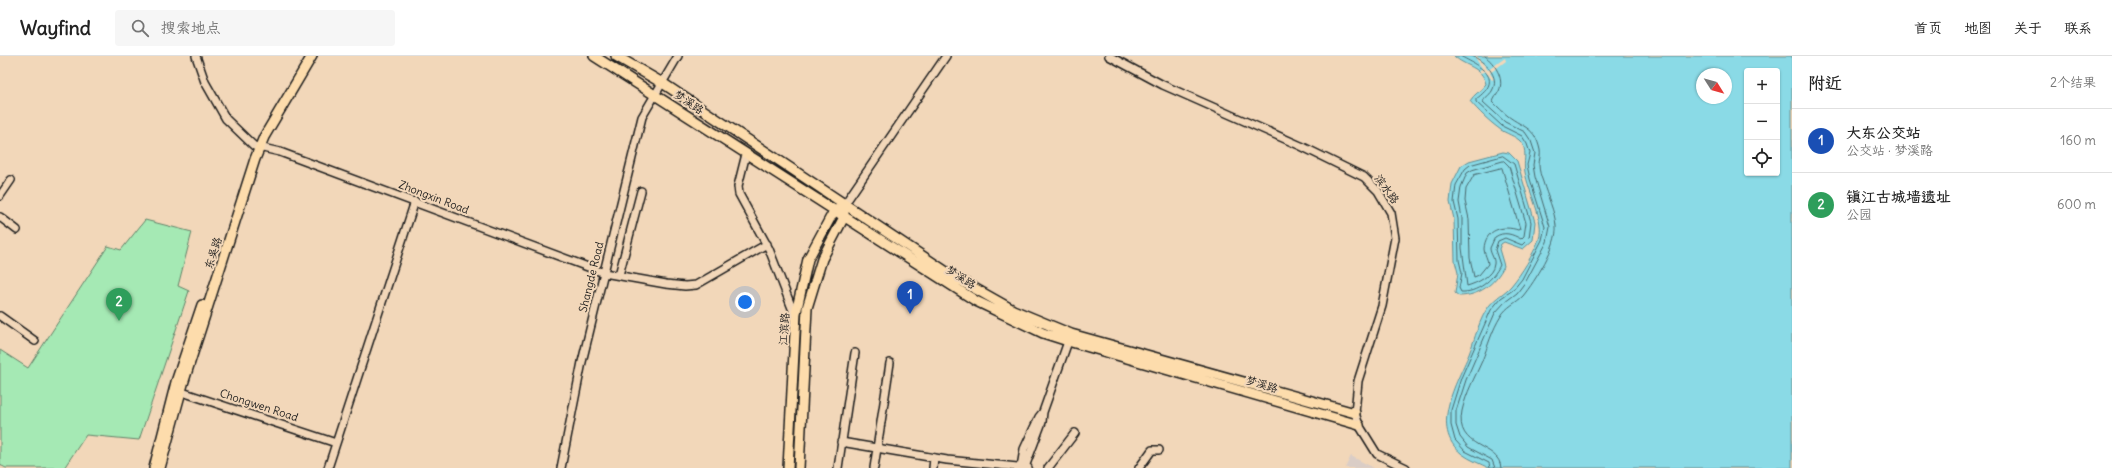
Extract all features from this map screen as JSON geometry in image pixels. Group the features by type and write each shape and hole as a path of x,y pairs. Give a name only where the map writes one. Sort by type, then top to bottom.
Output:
{"main road":[{"name":"东吴路","path":"154,468 257,147 259,135 306,56"},
{"name":"东吴路","path":"257,147 312,56"},
{"name":"梦溪路","path":"594,56 976,301 1043,333 1070,338 1355,413"},
{"name":"梦溪路","path":"616,56 661,83 844,205 980,292 1070,338 1359,425"},
{"path":"834,211 844,205"},
{"name":"江滨路","path":"799,468 807,308 822,259 844,217 844,205"},
{"name":"江滨路","path":"788,468 796,319 808,259 834,211"},
{"name":"东吴路","path":"160,468 178,390"}],"street":[{"path":"196,56 205,82 226,119 257,147"},
{"name":"Shangde Road","path":"561,468 582,362 642,117 678,56"},
{"path":"844,205 946,56"},
{"name":"滨水路","path":"1109,56 1163,84 1288,140 1364,177 1378,191 1392,213 1395,238 1382,306 1358,381 1355,413 1359,425 1378,454 1406,468"},
{"name":"Zhongxin Road","path":"257,147 280,152 415,201 604,273 619,276 672,284 696,285 767,244"},
{"path":"746,154 738,186 738,194 767,244 796,319"},
{"path":"0,196 11,180"},
{"path":"619,276 641,191"},
{"path":"328,468 415,201"},
{"path":"0,217 17,230"},
{"path":"0,316 35,341"},
{"path":"842,442 934,458 1025,467 1024,449 1039,416 1043,412 1070,338"},
{"path":"838,468 855,353"},
{"path":"874,468 890,364"},
{"name":"Chongwen Road","path":"178,390 336,443"},
{"path":"1048,468 1075,433"},
{"path":"1139,468 1152,450 1159,450"},
{"path":"933,468 934,458"}],"shaded area":[{"path":"1351,456 1374,468 1345,468"}],"green space":[{"path":"145,220 192,232 178,286 189,291 139,440 86,435 64,468 6,468 0,465 0,350 28,368 108,246 121,250"}],"water":[{"path":"1454,56 1792,56 1792,468 1489,468 1462,454 1452,443 1447,431 1449,405 1480,323 1489,306 1511,286 1523,270 1537,245 1540,231 1538,214 1525,172 1525,152 1523,145 1516,138 1493,124 1470,101 1473,96 1486,84 1484,78 1477,70 1458,60"},
{"path":"1503,152 1509,153 1517,161 1535,222 1533,240 1523,249 1504,242 1501,244 1499,249 1504,266 1496,278 1486,288 1480,291 1473,294 1459,296 1455,293 1458,273 1455,261 1454,219 1450,202 1452,184 1461,166 1469,161"}],"pier":[{"path":"1474,56 1477,56 1488,70 1505,58 1506,61 1490,73 1494,79 1492,80 1485,71 1481,73 1479,71 1482,68"}],"place":[{"name":"大东公交站","path":"910,314"},
{"name":"镇江古城墙遗址","path":"119,321"}]}
